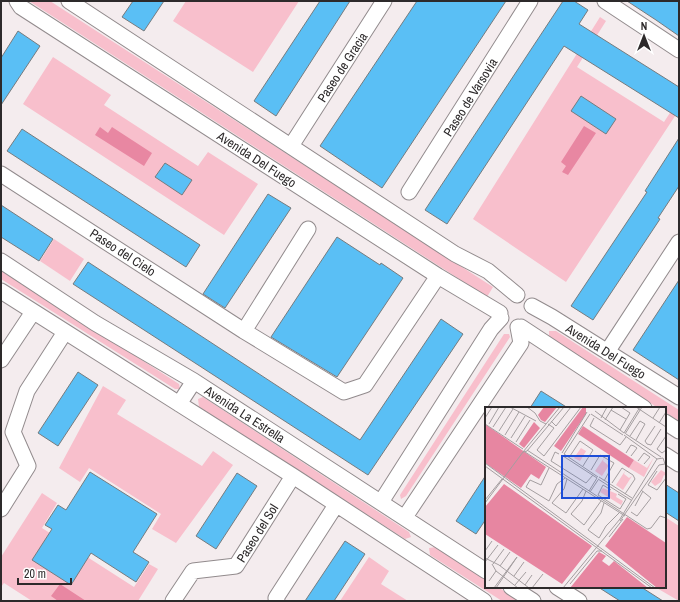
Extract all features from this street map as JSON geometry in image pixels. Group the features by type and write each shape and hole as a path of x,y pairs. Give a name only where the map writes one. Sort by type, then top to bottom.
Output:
{"street":[{"name":"Avenida Del Fuego","path":"17,1 21,7 434,282 501,315"},
{"path":"69,1 295,139 455,254 488,271 517,295"},
{"name":"Paseo de Gracia","path":"295,139 384,1"},
{"name":"Paseo de Varsovia","path":"409,192 530,1"},
{"path":"605,1 679,50"},
{"name":"Paseo del Cielo","path":"1,174 244,331 344,392 365,385 434,282"},
{"path":"244,331 308,229"},
{"path":"607,352 679,242"},
{"name":"Avenida La Estrella","path":"1,261 96,323 194,381 485,570"},
{"name":"Avenida La Estrella","path":"1,291 293,476 484,601"},
{"path":"512,295 527,298 532,306 532,317 525,325 519,327 509,326 501,315 500,307 503,302 512,295"},
{"name":"Avenida Del Fuego","path":"532,306 679,397"},
{"path":"1,360 33,312"},
{"path":"381,502 501,315"},
{"name":"Avenida Del Fuego","path":"519,327 642,407"},
{"path":"405,517 520,343 519,327"},
{"path":"1,509 28,466 13,432 27,391 65,332"},
{"path":"179,404 194,381"},
{"path":"666,423 679,430"},
{"path":"666,456 679,464"},
{"name":"Paseo del Sol","path":"173,601 193,570 236,566 293,476"},
{"path":"277,601 276,598 336,504"},
{"path":"412,555 428,534"},
{"path":"513,588 533,601"},
{"path":"559,588 579,601"}],"shaded area":[{"path":"29,1 50,1 493,287 487,297"},
{"path":"186,1 299,1 253,72 173,21"},
{"path":"600,17 606,21 577,67 664,122 679,99 679,110 566,282 473,219"},
{"path":"53,57 111,95 104,105 198,166 208,152 258,184 224,235 23,104"},
{"path":"584,126 596,133 568,175 562,172 566,166 561,162"},
{"path":"100,127 108,133 112,127 152,153 144,166 95,135"},
{"path":"54,239 84,259 70,281 40,261"},
{"path":"1,269 179,384 180,389 175,389 1,279"},
{"path":"549,331 556,331 679,410 679,421 666,413 666,407 656,407 549,337"},
{"path":"504,334 509,334 510,337 406,496 401,499 400,495"},
{"path":"103,386 126,400 117,414 202,466 213,451 233,465 176,543 152,529 161,514 89,468 80,482 59,468"},
{"path":"203,397 409,532 411,537 405,539 199,407 198,399"},
{"path":"42,493 57,503 42,528 134,587 149,564 158,569 138,601 32,601 4,583 1,587 1,557"},
{"path":"666,518 679,526 679,601 657,588 666,588"},
{"path":"436,547 485,579 485,588 500,588 519,601 502,601 430,555 429,548"},
{"path":"369,557 389,571 381,584 408,601 340,601"},
{"path":"60,584 86,601 58,601 51,596"}],"building":[{"path":"133,1 164,1 144,31 122,17"},
{"path":"320,1 350,1 276,116 254,101"},
{"path":"417,1 506,1 382,188 320,146"},
{"path":"563,1 574,1 588,10 579,24 679,87 679,118 564,46 447,224 425,210"},
{"path":"627,1 679,1 679,36 656,20"},
{"path":"18,31 40,46 1,105 1,58"},
{"path":"581,96 616,119 606,134 571,111"},
{"path":"22,129 200,245 186,267 7,151"},
{"path":"679,138 679,186 658,218 660,219 593,320 571,306 647,192 645,191"},
{"path":"165,163 192,180 182,195 155,177"},
{"path":"268,194 291,208 225,308 203,294"},
{"path":"1,205 53,239 39,261 1,237"},
{"path":"337,237 403,278 337,377 271,337"},
{"path":"88,262 360,440 441,319 463,334 368,475 73,284"},
{"path":"679,280 679,380 633,350"},
{"path":"78,372 98,385 58,446 38,433"},
{"path":"541,391 566,407 531,407"},
{"path":"90,472 157,514 133,552 149,562 136,582 91,553 71,585 32,560 52,529 45,525 58,505 66,510"},
{"path":"237,473 257,486 216,549 196,536"},
{"path":"485,477 485,520 476,534 456,521"},
{"path":"666,485 679,493 679,521 666,513"},
{"path":"345,541 365,554 334,601 305,601"},
{"path":"600,588 643,588 663,601 620,601"}]}
